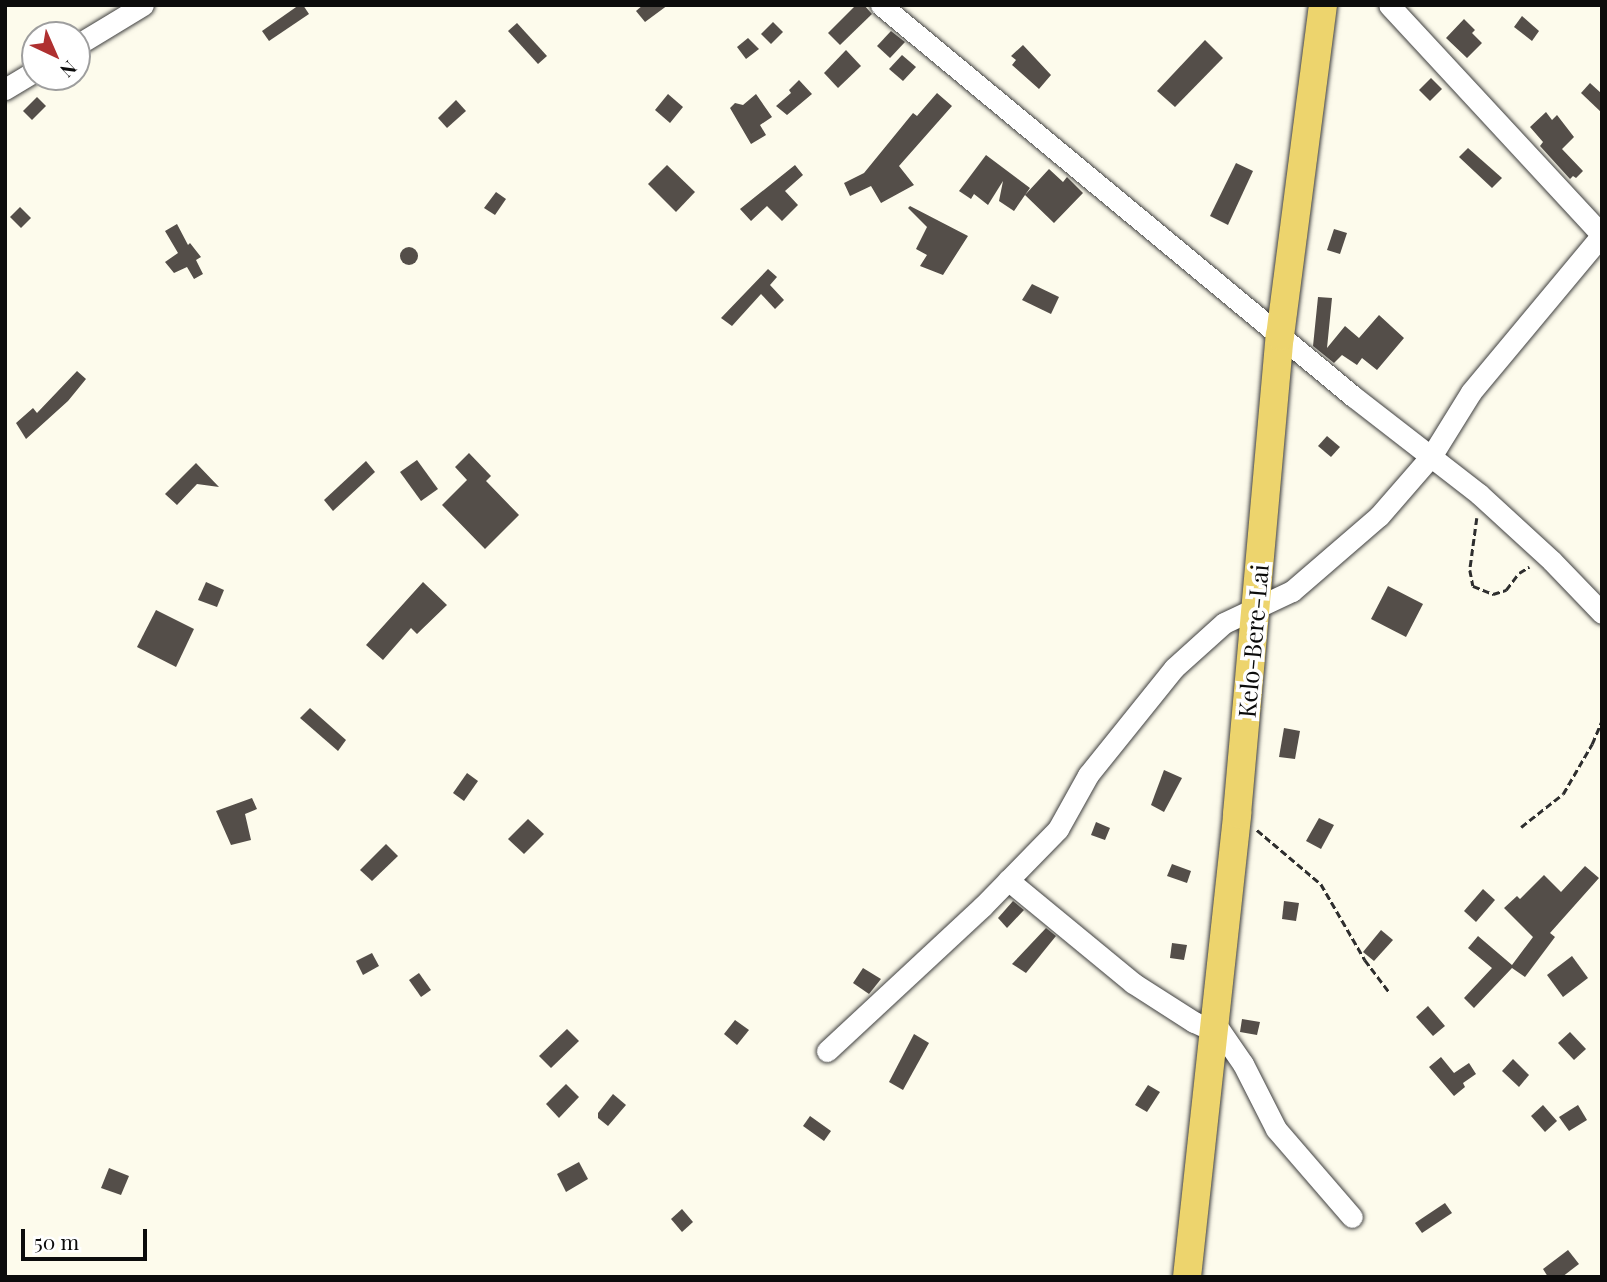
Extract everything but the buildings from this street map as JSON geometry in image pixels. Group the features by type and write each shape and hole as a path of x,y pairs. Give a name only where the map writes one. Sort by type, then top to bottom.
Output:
{"main road":[{"name":"Kelo-Bere-Lai","path":"1187,1277 1237,814 1280,336 1323,5"}],"street":[{"path":"91,37 143,5"},
{"path":"881,5 1280,336 1479,494 1552,561 1602,613"},
{"path":"827,1051 1008,880 1058,829 1088,775 1153,690 1224,623 1292,591 1369,524 1432,455 1471,392 1602,235 1389,5"},
{"path":"5,89 21,79"},
{"path":"1008,880 1133,983 1194,1022 1213,1026 1243,1064 1276,1129 1352,1217"}],"path":[{"path":"1479,494 1470,570 1473,586 1493,594 1506,590 1519,573 1530,566 1552,561"},
{"path":"1521,827 1563,794 1592,744 1602,720"},
{"path":"1237,814 1321,884 1365,960 1390,993"}]}
